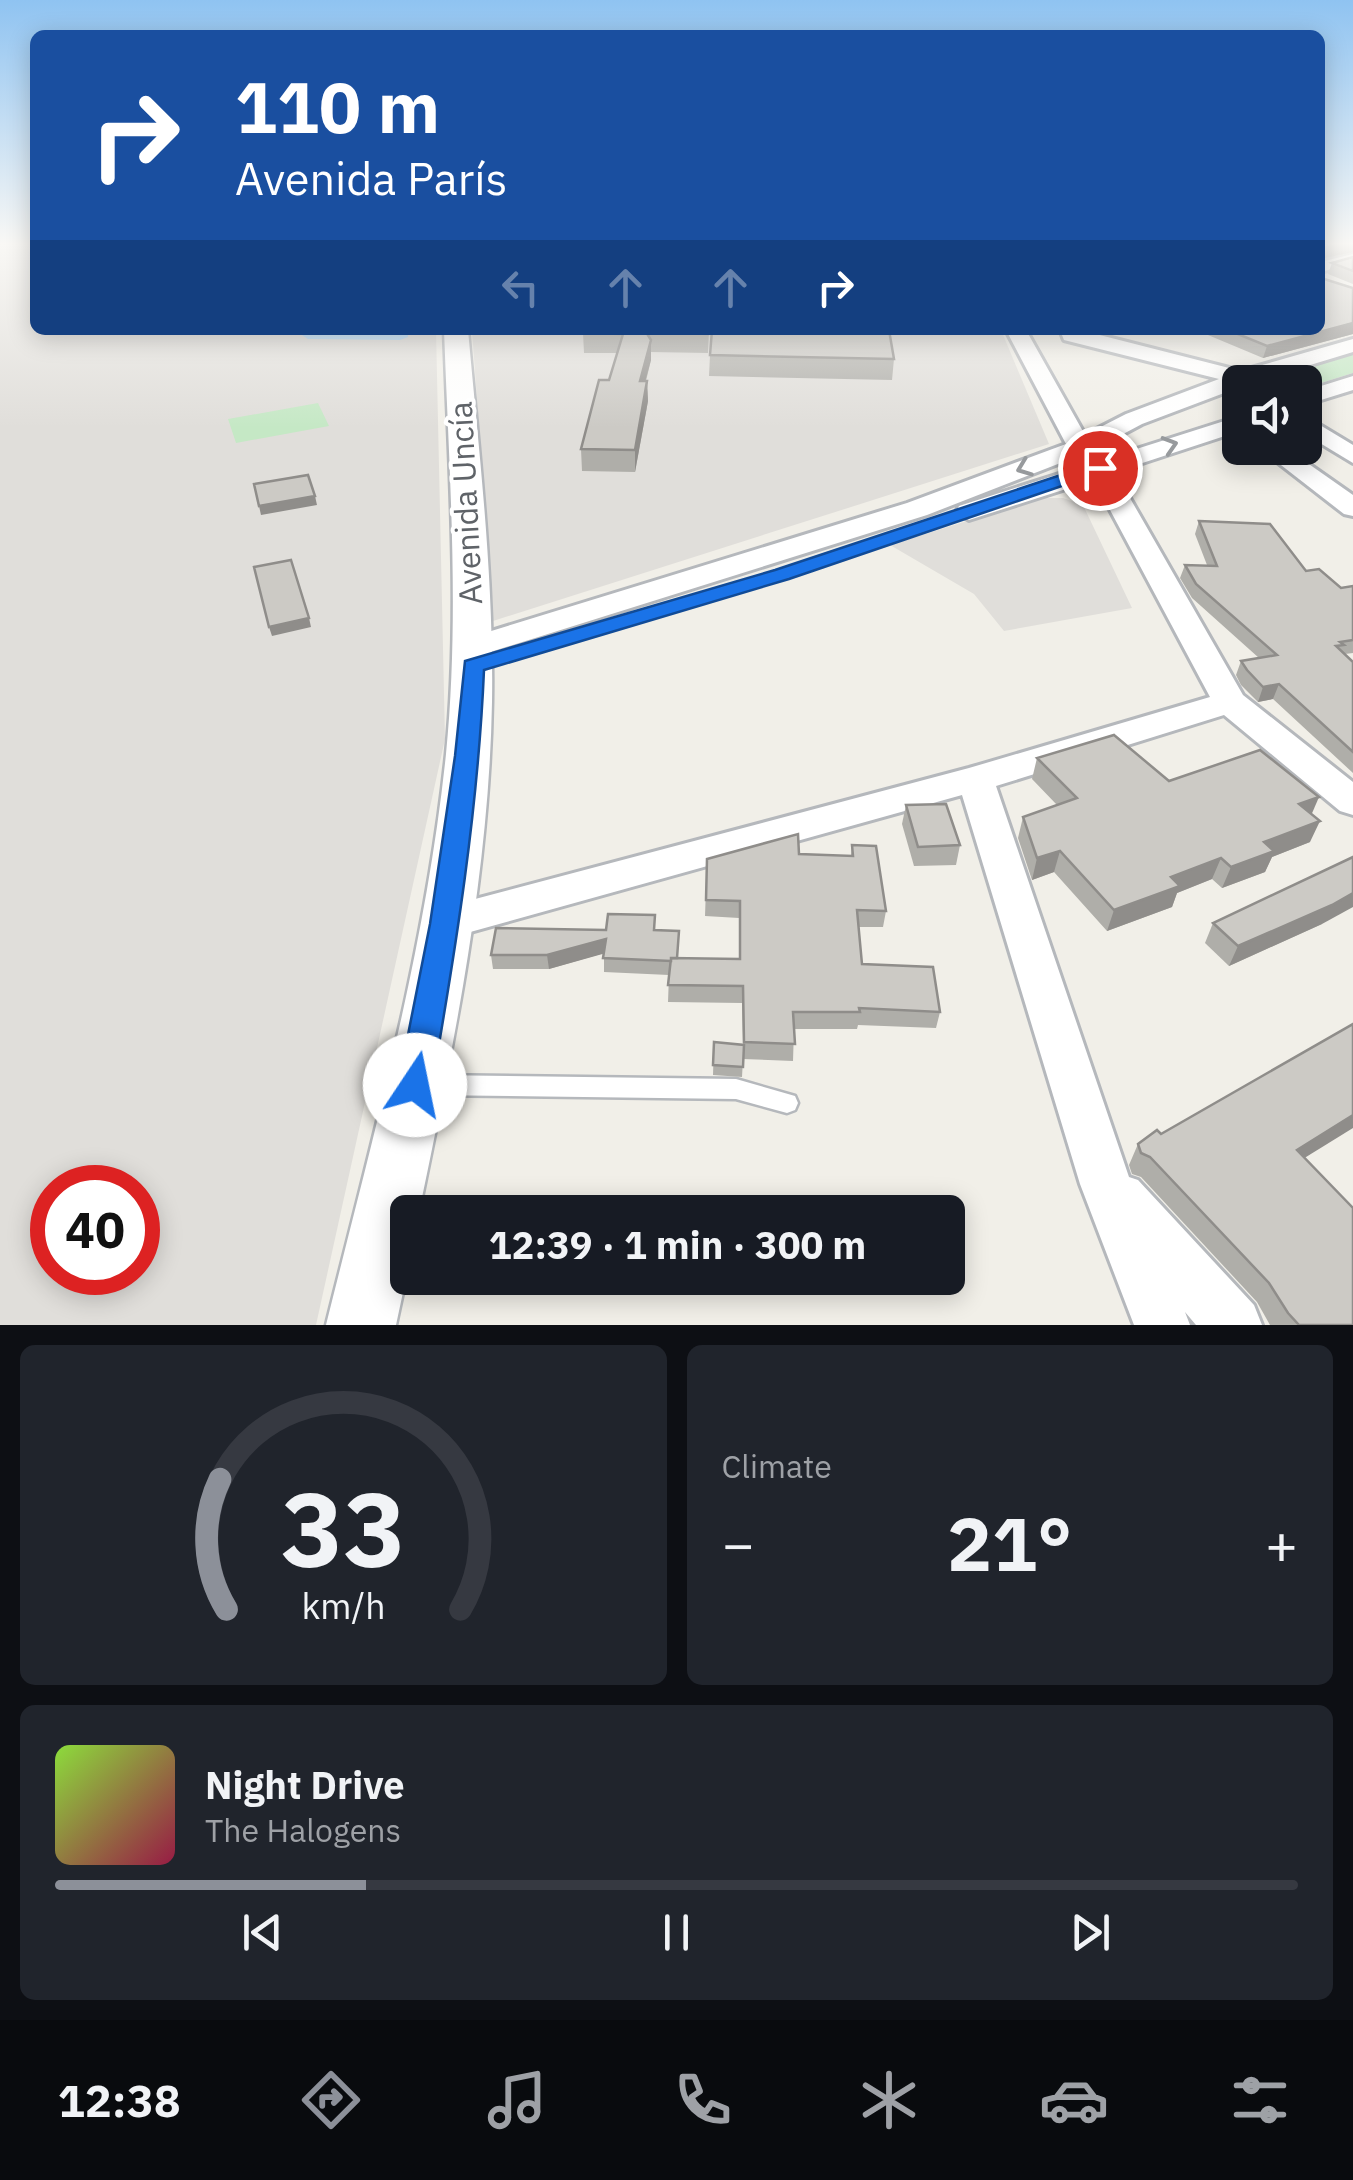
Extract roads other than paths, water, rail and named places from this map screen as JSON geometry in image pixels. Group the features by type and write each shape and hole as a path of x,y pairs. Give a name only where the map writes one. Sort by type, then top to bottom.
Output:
{"street":[{"name":"Avenida Uncía","path":"361,1325 415,1085 445,924 468,756 473,656 456,335"},
{"path":"1019,335 1230,702 1353,802"},
{"path":"1065,335 1222,374"},
{"path":"1293,365 1353,346"},
{"path":"1322,393 1353,383"},
{"path":"1090,457 1134,419 1222,388"},
{"path":"1322,399 1353,408"},
{"path":"473,656 782,574 1090,457 1222,430"},
{"path":"1322,435 1353,456"},
{"path":"1294,465 1353,508"},
{"path":"445,924 975,779 1230,702"},
{"path":"975,779 1106,1184 1162,1325"},
{"path":"1106,1184 1234,1325"}],"lane":[{"path":"415,1085 736,1088 788,1103"}],"water":[{"path":"302,335 408,335 400,340 308,339"}]}
